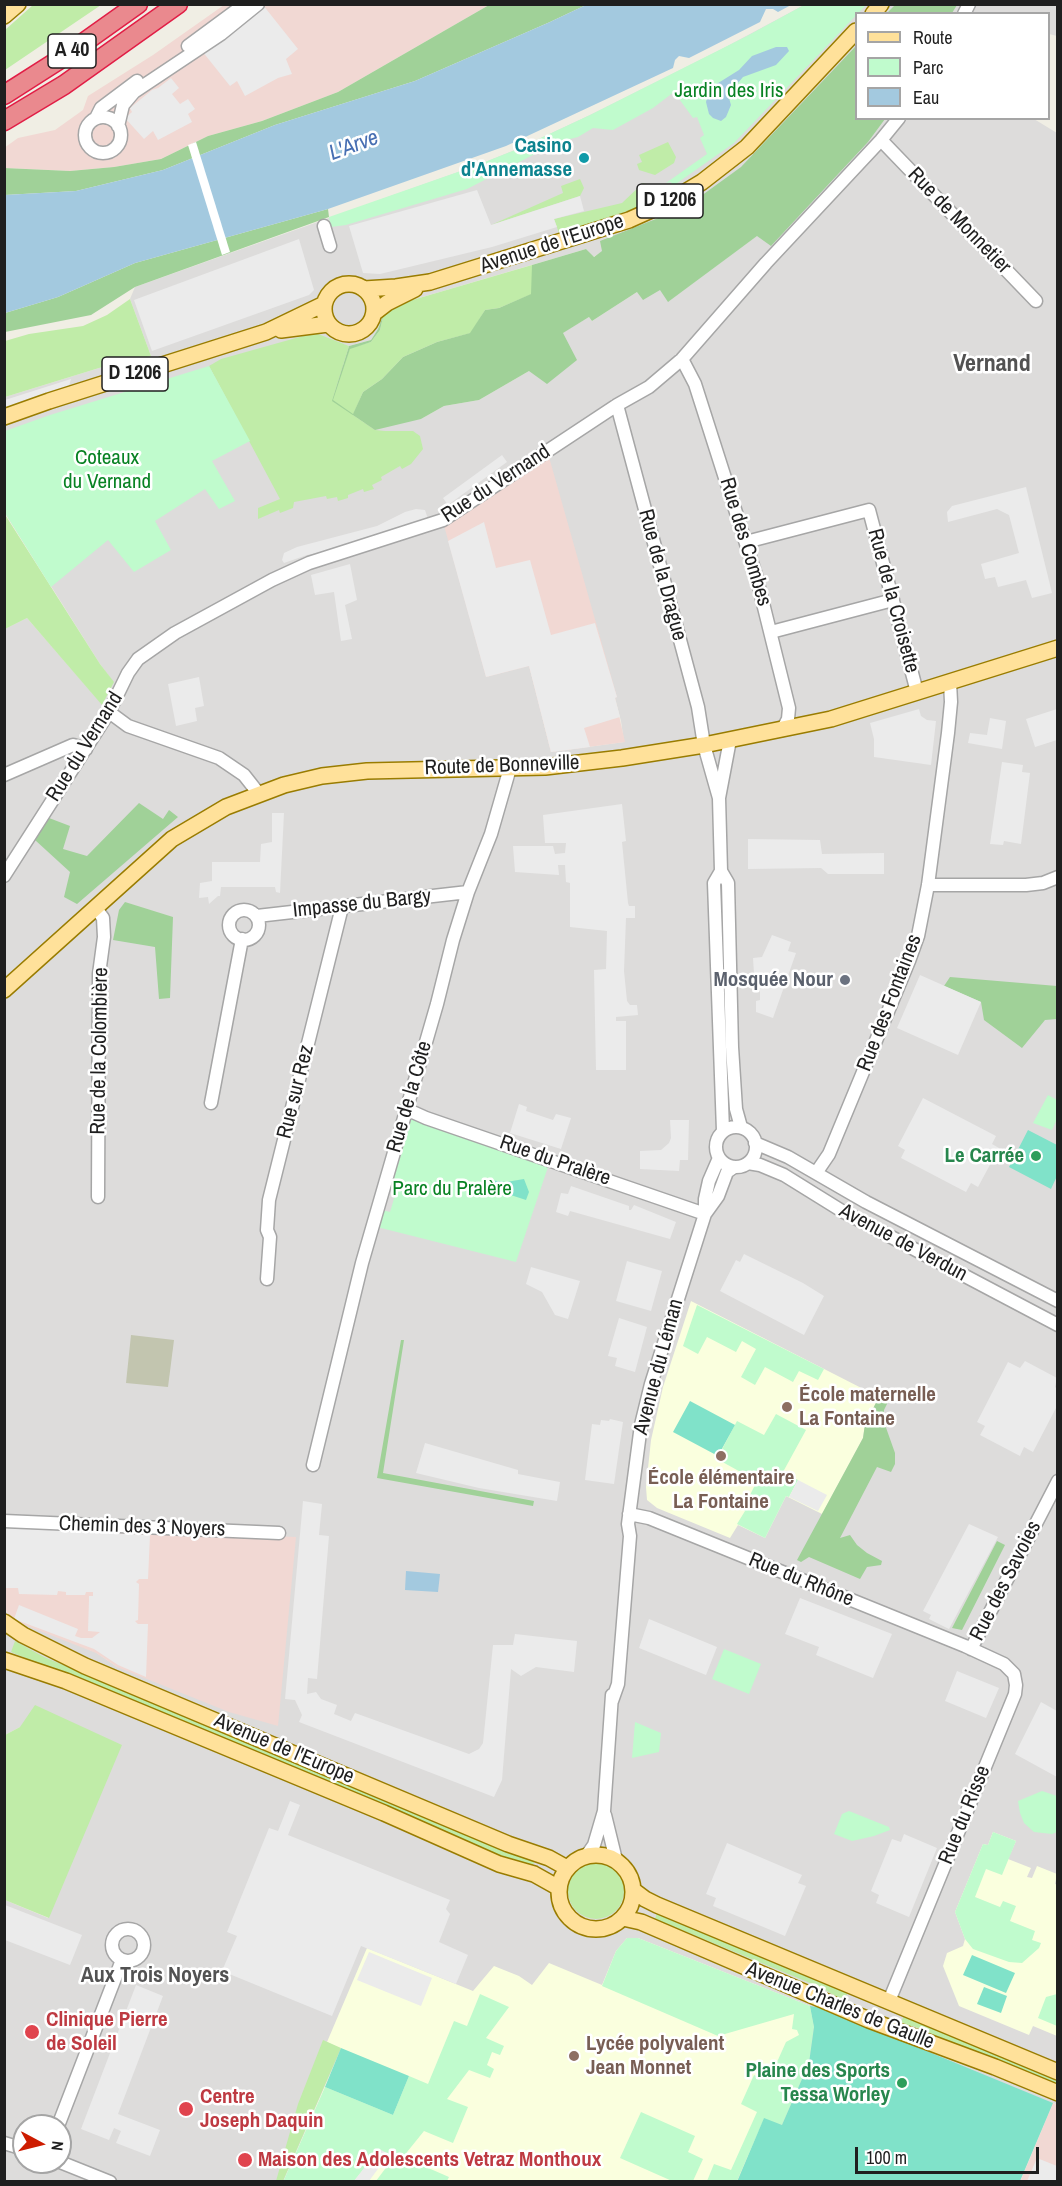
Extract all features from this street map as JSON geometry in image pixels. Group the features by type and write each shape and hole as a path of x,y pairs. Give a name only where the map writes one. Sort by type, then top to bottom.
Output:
{"highway":[{"name":"A 40","path":"4,95 62,58 138,4"},
{"name":"A 40","path":"4,121 64,85 178,4"},
{"path":"64,85 193,4"}],"main road":[{"path":"4,16 18,4"},
{"name":"Avenue de l'Europe","path":"374,313 387,303 430,282 629,220 686,192 727,164 747,147 855,32"},
{"name":"Avenue de l'Europe","path":"364,289 430,282"},
{"name":"D 1206","path":"4,417 266,332 324,304 329,294 342,285 354,284 364,289"},
{"path":"364,289 372,300 374,313"},
{"path":"324,304 324,315 328,324"},
{"name":"D 1206","path":"266,332 328,324 340,333 355,334 368,327 374,313"},
{"name":"Route de Bonneville","path":"4,990 172,839 206,818 259,794 304,780 367,771 510,768 586,763 704,745 782,730 858,711 1058,648"},
{"name":"Avenue de l'Europe","path":"4,1622 23,1635 85,1666 498,1839 549,1858 567,1868"},
{"name":"Avenue de l'Europe","path":"4,1660 66,1681 374,1809 499,1864 542,1878 559,1888"},
{"path":"602,1855 616,1860 627,1871 633,1890 630,1908 622,1918 605,1928 595,1929 581,1926 572,1920 564,1910 560,1898 559,1888 567,1868 576,1860 587,1856 602,1855"},
{"name":"Avenue Charles de Gaulle","path":"633,1890 657,1905 1058,2072"},
{"name":"Avenue Charles de Gaulle","path":"622,1918 646,1924 888,2028 1058,2093"},
{"path":"869,2020 875,2004 890,2001 894,2019 888,2028"}],"street":[{"path":"96,118 108,118 118,126 121,134 117,145 109,152 98,152 89,147 85,136 86,128 96,118 101,108 245,4"},
{"path":"118,126 123,105 134,92 220,34 258,4"},
{"name":"Rue du Vernand","path":"4,876 109,712 128,673 138,659 175,633 272,580 309,563 443,520 617,405 649,387 682,359 766,263 897,120"},
{"name":"Rue de Monnetier","path":"881,140 1036,301"},
{"path":"324,226 330,246"},
{"name":"Rue des Combes","path":"682,359 695,384 747,542 789,708 788,719 782,730"},
{"name":"Rue de la Drague","path":"617,405 698,707 704,745"},
{"name":"Rue de la Croisette","path":"747,542 869,510 917,692"},
{"path":"771,632 893,600"},
{"name":"Rue des Fontaines","path":"816,1173 829,1154 909,961 919,930 928,885 949,723 950,682"},
{"path":"109,712 128,726 219,758 244,776 259,794"},
{"path":"730,740 719,798 721,871 728,883 732,1047 736,1109 741,1127"},
{"path":"4,775 73,745 86,749"},
{"path":"704,745 719,798"},
{"name":"Rue de la Côte","path":"313,1465 362,1263 468,892 491,834 510,768"},
{"path":"721,871 714,883 723,1131 716,1143 719,1158 727,1165 734,1167 748,1163 755,1153 756,1143 751,1133 741,1127 731,1127 723,1131"},
{"path":"928,885 1026,885 1043,883 1058,877"},
{"name":"Impasse du Bargy","path":"257,916 468,892"},
{"name":"Rue sur Rez","path":"267,1279 270,1237 267,1230 269,1200 342,906"},
{"name":"Rue de la Colombière","path":"95,907 103,918 104,937 99,974 98,1197"},
{"path":"238,911 250,911 257,916 259,925 256,933 250,938 236,937 230,930 232,916 238,911"},
{"path":"211,1103 242,939"},
{"name":"Rue du Pralère","path":"406,1109 705,1214"},
{"name":"Avenue de Verdun","path":"756,1143 788,1156 876,1207 1058,1301"},
{"name":"Avenue du Léman","path":"587,1856 594,1845 604,1811 612,1701 610,1683 623,1536 629,1519 640,1425 705,1214 705,1199 711,1174 719,1158"},
{"name":"Avenue de Verdun","path":"748,1163 760,1165 789,1177 842,1211 1058,1325"},
{"name":"Avenue du Léman","path":"705,1214 718,1196 728,1172 734,1167"},
{"name":"Rue des Savoies","path":"971,1649 1058,1481"},
{"name":"Rue du Rhône","path":"629,1519 649,1518 971,1649"},
{"name":"Chemin des 3 Noyers","path":"4,1521 279,1533"},
{"name":"Rue du Risse","path":"890,2001 1016,1690 1014,1674 1008,1667 971,1649"},
{"name":"Avenue du Léman","path":"604,1811 609,1839 616,1860"},
{"path":"63,2114 122,1960"},
{"path":"72,2167 110,2181"}],"shaded area":[{"path":"224,5 489,5 338,92 262,121 208,136 161,159 70,171 5,168 4,148 18,138 55,130 83,110 88,96 153,55"},
{"path":"263,5 298,49 286,59 292,74 278,78 245,96 237,81 230,86 202,51"},
{"path":"804,5 1057,5 1057,36 1050,34 1050,12 855,12 855,120 1036,120 1057,133 1058,2105 1053,2103 1020,2181 5,2181 5,1900 48,1918 20,1727 5,1735 4,1608 9,1616 97,1653 117,1667 5,1525 5,629 27,618 102,704 113,682 5,513 5,397 99,368 151,356 130,299 135,287 515,150 720,50","holes":["825,185 669,301 660,289 637,292 592,321 589,317 562,333 529,371 479,400 444,406 421,419 352,424 340,343 349,346 371,340 384,313 392,306 586,249 593,257 602,252 602,247","595,623 621,721 624,742 551,752 529,665 486,677"]},
{"path":"171,78 179,88 172,94 180,104 188,99 195,109 188,114 192,122 158,140 153,131 144,139 125,118 132,112 130,108"},
{"path":"477,190 491,225 580,196 584,211 554,219 557,227 492,247 380,274 363,273 349,226"},
{"path":"299,239 314,290 309,295 152,351 134,300"},
{"path":"71,379 69,386 5,408 5,400"},
{"path":"502,455 507,462 448,505 443,498"},
{"path":"549,457 617,697 615,698 625,742 551,752 529,666 486,677 443,522"},
{"path":"1026,487 1052,593 1032,598 1026,580 998,587 995,577 985,579 981,564 1019,553 1009,515 997,509 948,522 947,512 952,506"},
{"path":"416,509 425,510 428,519 342,548 307,555 284,563 282,560 284,553 297,547 377,526"},
{"path":"484,522 496,568 530,560 551,635 595,623 617,697 615,698 620,717 584,728 590,747 551,752 529,666 486,677 448,541"},
{"path":"350,564 357,600 345,605 352,639 341,641 334,592 315,595 311,575"},
{"path":"199,677 204,706 195,708 197,721 176,726 168,684"},
{"path":"919,709 921,716 927,720 936,721 931,765 874,757 874,739 870,723"},
{"path":"1057,709 1057,740 1035,747 1026,719"},
{"path":"990,718 1006,721 1002,749 968,743 970,733 987,735"},
{"path":"1002,762 1023,765 1022,772 1030,773 1021,844 1004,841 1003,845 990,844"},
{"path":"622,804 626,841 622,842 628,903 629,906 635,906 635,918 626,918 624,971 627,1001 630,1005 637,1005 638,1015 616,1017 616,1021 626,1021 626,1070 596,1070 594,970 606,969 607,931 570,927 570,883 566,882 565,865 558,865 559,875 515,872 513,846 553,846 555,854 565,853 566,843 545,843 543,815"},
{"path":"272,813 284,813 280,893 276,892 275,887 221,887 220,896 209,904 208,897 199,898 200,883 212,881 212,862 260,862 261,844 272,842"},
{"path":"748,839 820,840 822,854 884,853 884,874 828,874 821,868 748,869"},
{"path":"772,935 791,942 788,951 796,953 773,1018 756,1012 756,1001 760,1000 760,990 755,989 753,958 762,957"},
{"path":"920,975 981,1002 958,1055 897,1028"},
{"path":"923,1098 996,1136 992,1144 999,1148 978,1187 971,1183 966,1192 901,1158 905,1150 898,1146"},
{"path":"519,1104 527,1107 526,1111 553,1120 556,1114 571,1118 561,1149 510,1133"},
{"path":"670,1120 689,1120 688,1160 680,1160 679,1171 640,1169 640,1151 661,1150 669,1143"},
{"path":"571,1186 629,1206 629,1210 634,1205 676,1222 670,1239 570,1211 568,1216 556,1212 561,1193 568,1194"},
{"path":"744,1254 824,1296 804,1335 720,1291 736,1260 740,1262"},
{"path":"627,1261 662,1271 651,1311 616,1301"},
{"path":"531,1267 580,1281 568,1319 555,1315 542,1292 526,1284"},
{"path":"691,1301 879,1397 865,1424 863,1438 822,1514 786,1496 765,1538 738,1525 730,1538 657,1508 647,1500 646,1487 651,1440 663,1387"},
{"path":"619,1318 647,1327 635,1372 615,1366 617,1358 608,1356"},
{"path":"131,1335 174,1340 168,1387 126,1383"},
{"path":"1025,1361 1057,1378 1055,1387 1057,1406 1033,1452 1024,1447 1020,1456 980,1435 985,1426 977,1422 1008,1362 1020,1368"},
{"path":"610,1419 623,1422 614,1484 585,1480 592,1424 600,1425 601,1420 609,1421"},
{"path":"425,1443 518,1470 518,1474 560,1482 557,1501 479,1488 416,1473"},
{"path":"798,1480 827,1495 818,1511 789,1497"},
{"path":"303,1501 322,1504 319,1535 329,1536 317,1679 308,1678 307,1694 316,1692 321,1699 337,1705 334,1714 351,1721 355,1713 469,1754 479,1749 483,1743 493,1645 513,1645 515,1634 577,1641 574,1672 536,1667 521,1676 511,1669 502,1780 494,1797 299,1722 302,1715 295,1700 285,1699"},
{"path":"969,1524 998,1537 949,1629 929,1619 931,1615 923,1611"},
{"path":"4,1525 296,1537 278,1726 229,1712 117,1667 96,1653 15,1621 5,1608"},
{"path":"5,1527 150,1535 148,1579 139,1579 136,1582 139,1584 138,1620 135,1621 138,1624 148,1624 146,1677 118,1665 94,1649 14,1619 19,1605 78,1629 75,1636 81,1638 92,1638 100,1632 88,1631 89,1596 93,1596 93,1592 86,1592 85,1595 66,1595 66,1592 58,1591 57,1595 19,1594 18,1588 5,1588"},
{"path":"800,1598 892,1634 873,1678 816,1655 819,1647 785,1634"},
{"path":"649,1619 717,1647 706,1675 639,1648"},
{"path":"957,1671 999,1688 986,1718 945,1701"},
{"path":"1041,1702 1057,1711 1057,1777 1015,1754"},
{"path":"290,1801 300,1805 288,1835 450,1900 446,1909 450,1914 439,1942 468,1955 456,1984 361,1946 332,2016 222,1971 237,1936 227,1932 269,1828 278,1831"},
{"path":"993,1832 1016,1841 1008,1859 1031,1868 1027,1877 1032,1878 1037,1866 1057,1874 1055,1884 1058,1885 1057,2036 1033,2026 1029,2035 959,2006 943,1966 947,1953 963,1946 965,1939 955,1912 983,1844 988,1845"},
{"path":"904,1834 937,1848 909,1917 876,1903 879,1895 871,1891 892,1839 901,1842"},
{"path":"727,1843 802,1875 798,1883 806,1886 785,1936 713,1906 716,1898 706,1894"},
{"path":"5,1905 82,1935 70,1965 5,1940"},
{"name":"Lycée polyvalent Jean Monnet","path":"627,1938 638,1938 810,2006 814,2027 765,2118 737,2181 283,2182 341,2049 327,2042 367,1948 473,1991 494,1966 519,1976 532,1985 549,1963 602,1985 616,1951"},
{"path":"369,1952 432,1978 421,2006 357,1980"},
{"path":"136,1985 163,1996 118,2114 160,2130 150,2156 116,2143 121,2131 114,2128 109,2140 81,2129"},
{"path":"1053,2103 1057,2105 1057,2181 1020,2182"},
{"path":"379,2149 389,2154 369,2181 354,2181"},
{"path":"1037,2158 1057,2166 1057,2181 1027,2181"}],"green space":[{"path":"895,4 957,5 953,12 888,12"},
{"path":"33,5 101,5 5,70 5,30"},
{"path":"489,5 586,5 415,81 275,125 163,170 76,191 5,195 4,168 70,171 161,159 208,136 262,121 338,92"},
{"name":"Jardin des Iris","path":"804,5 866,5 859,12 855,12 855,16 734,143 673,186 671,182 666,183 707,154 700,138 704,135 697,117 693,118 674,92 653,108 613,130 593,128 578,137 558,142 467,189 346,225 331,227 329,217 515,150 747,36"},
{"path":"855,47 855,120 884,120 868,142 771,246 757,236 668,302 660,290 643,300 637,292 592,321 589,317 563,333 577,360 547,384 529,371 479,400 444,406 421,419 375,430 332,401 349,346 371,340 384,313 380,330 371,342 350,349 333,400 353,414 363,392 382,379 403,357 437,342 470,333 485,310 499,308 531,294 532,265 586,249 594,257 602,251 600,241 666,215 701,196 741,167"},
{"path":"668,142 676,157 674,163 655,175 639,170 637,164 642,162 639,155"},
{"path":"580,179 584,188 580,196 491,225 563,193 561,186"},
{"path":"643,183 650,185 653,189 650,202 615,216 559,233 554,219 622,203"},
{"path":"328,209 329,217 135,287 91,315 5,332 5,313 58,297 135,263"},
{"path":"532,265 532,294 499,308 485,310 471,333 437,342 403,357 382,379 363,392 353,415 375,430 413,431 420,436 423,449 411,464 402,469 400,466 381,477 382,480 372,485 374,489 364,492 363,489 338,501 337,497 327,499 326,496 294,502 293,508 280,513 279,510 258,519 258,508 280,499 209,366 221,359 303,336 318,334 349,346 332,401 350,348 371,342 380,330 384,313 392,306"},
{"path":"130,299 151,356 99,368 5,397 5,341 29,334 83,326 107,315"},
{"name":"Coteaux du Vernand","path":"209,366 250,441 212,461 235,501 219,509 205,489 155,521 171,550 134,572 108,540 51,587 5,513 5,431"},
{"path":"4,513 100,664 114,682 102,705 27,618 5,629"},
{"path":"139,803 163,819 169,810 178,817 77,904 64,897 70,872 35,840 49,818 70,826 63,849 87,856"},
{"path":"125,902 173,917 170,998 159,999 155,947 113,940 119,910"},
{"path":"950,977 1057,986 1057,1019 1045,1020 1022,1048 984,1020 981,1002 944,986"},
{"path":"1048,1095 1057,1100 1057,1119 1052,1130 1033,1123"},
{"name":"Parc du Pralère","path":"412,1117 549,1164 516,1262 377,1227 382,1210 390,1212 396,1192 392,1184"},
{"name":"Le Carrée","path":"1028,1130 1057,1145 1057,1176 1051,1189 1009,1167"},
{"path":"524,1179 529,1192 526,1200 486,1187 489,1180 506,1182"},
{"path":"697,1305 824,1369 818,1380 799,1371 793,1382 765,1367 755,1385 741,1377 756,1349 742,1341 736,1352 707,1337 698,1354 683,1346"},
{"path":"401,1340 404,1340 383,1473 534,1501 533,1506 377,1478"},
{"path":"879,1397 888,1402 884,1410 884,1422 895,1453 895,1464 891,1472 877,1467 840,1538 850,1535 857,1545 882,1561 881,1565 867,1567 860,1579 809,1557 801,1562 797,1560 863,1438 865,1424"},
{"path":"690,1401 735,1425 718,1456 673,1432"},
{"path":"776,1414 806,1430 783,1472 798,1480 789,1497 786,1496 765,1538 737,1524 757,1481 717,1459 737,1421 764,1435"},
{"path":"997,1541 1005,1545 962,1630 952,1628"},
{"path":"15,1641 44,1657 508,1851 536,1858 532,1867 474,1848 462,1839 11,1652"},
{"path":"724,1649 761,1664 749,1694 712,1679"},
{"path":"35,1705 122,1745 49,1918 5,1900 5,1735 20,1727"},
{"path":"635,1722 661,1733 659,1752 632,1758"},
{"path":"1042,1791 1057,1796 1057,1832 1052,1834 1034,1832 1024,1823 1020,1813 1018,1801"},
{"path":"849,1811 889,1827 890,1830 852,1841 834,1834 842,1814"},
{"path":"993,1832 1016,1841 1002,1875 986,1869 975,1897 1000,1907 1003,1901 1016,1906 1010,1921 1035,1931 1032,1940 1041,1943 1039,1948 1022,1963 1009,1962 973,1949 965,1939 955,1912 983,1844 988,1845"},
{"path":"596,1863 607,1865 616,1871 622,1880 624,1891 622,1902 616,1911 607,1917 596,1919 585,1917 576,1911 570,1902 568,1891 570,1880 576,1871 585,1865"},
{"path":"657,1913 851,1990 842,2000 822,1988 655,1919"},
{"path":"627,1938 638,1938 810,2006 814,2027 809,2063 782,2125 764,2119 737,2181 707,2181 714,2164 731,2170 757,2112 741,2104 754,2075 763,2079 767,2069 773,2071 786,2042 799,2035 797,2030 792,2029 794,2014 718,2036 602,1986 616,1951"},
{"path":"972,1955 1015,1973 1006,1993 963,1975"},
{"path":"984,1987 1007,1996 1001,2013 977,2004"},
{"path":"480,1994 509,2007 486,2038 504,2046 500,2055 492,2052 487,2065 494,2069 490,2078 469,2070 447,2099 468,2107 453,2143 424,2131 403,2157 449,2177 447,2181 376,2181 394,2157 379,2150 354,2181 283,2182 325,2087 393,2115 409,2076 428,2084 454,2021 467,2026"},
{"path":"1058,1994 1057,2026 1038,2018 1046,1997"},
{"name":"Plaine des Sports Tessa Worley","path":"810,2006 822,2008 1053,2103 1020,2181 737,2182 764,2118 782,2125 809,2063 814,2027"},
{"path":"905,2012 1057,2079 1057,2086 913,2026 907,2028 900,2025"},
{"path":"323,2040 341,2048 283,2181 276,2181 298,2104"},
{"path":"341,2048 409,2076 393,2115 325,2087"},
{"path":"641,2112 695,2136 688,2152 703,2159 693,2181 672,2181 620,2158"}],"water":[{"name":"L'Arve","path":"586,5 791,5 778,12 766,9 760,22 689,58 679,56 673,68 506,146 328,209 135,263 58,297 5,313 5,195 76,191 163,170 275,125 415,81"},
{"path":"776,47 787,47 789,51 776,65 743,77 731,91 729,98 731,105 726,117 721,121 713,118 709,114 706,102 708,94 715,85 739,70 752,56"},
{"path":"406,1571 440,1574 438,1592 405,1590"}],"pier":[{"path":"196,142 230,252 222,255 188,145"}],"place":[{"name":"Casino d'Annemasse","path":"584,158"},
{"name":"Mosquée Nour","path":"845,980"},
{"name":"Le Carrée","path":"1036,1156"},
{"name":"École maternelle La Fontaine","path":"787,1407"},
{"name":"École élémentaire La Fontaine","path":"721,1456"},
{"name":"Clinique Pierre de Soleil","path":"32,2032"},
{"name":"Lycée polyvalent Jean Monnet","path":"574,2056"},
{"name":"Plaine des Sports Tessa Worley","path":"902,2083"},
{"name":"Centre Joseph Daquin","path":"186,2109"},
{"name":"Maison des Adolescents Vetraz Monthoux","path":"245,2160"}],"district":[{"name":"Vernand","path":"992,365"},
{"name":"Aux Trois Noyers","path":"155,1976"}]}
